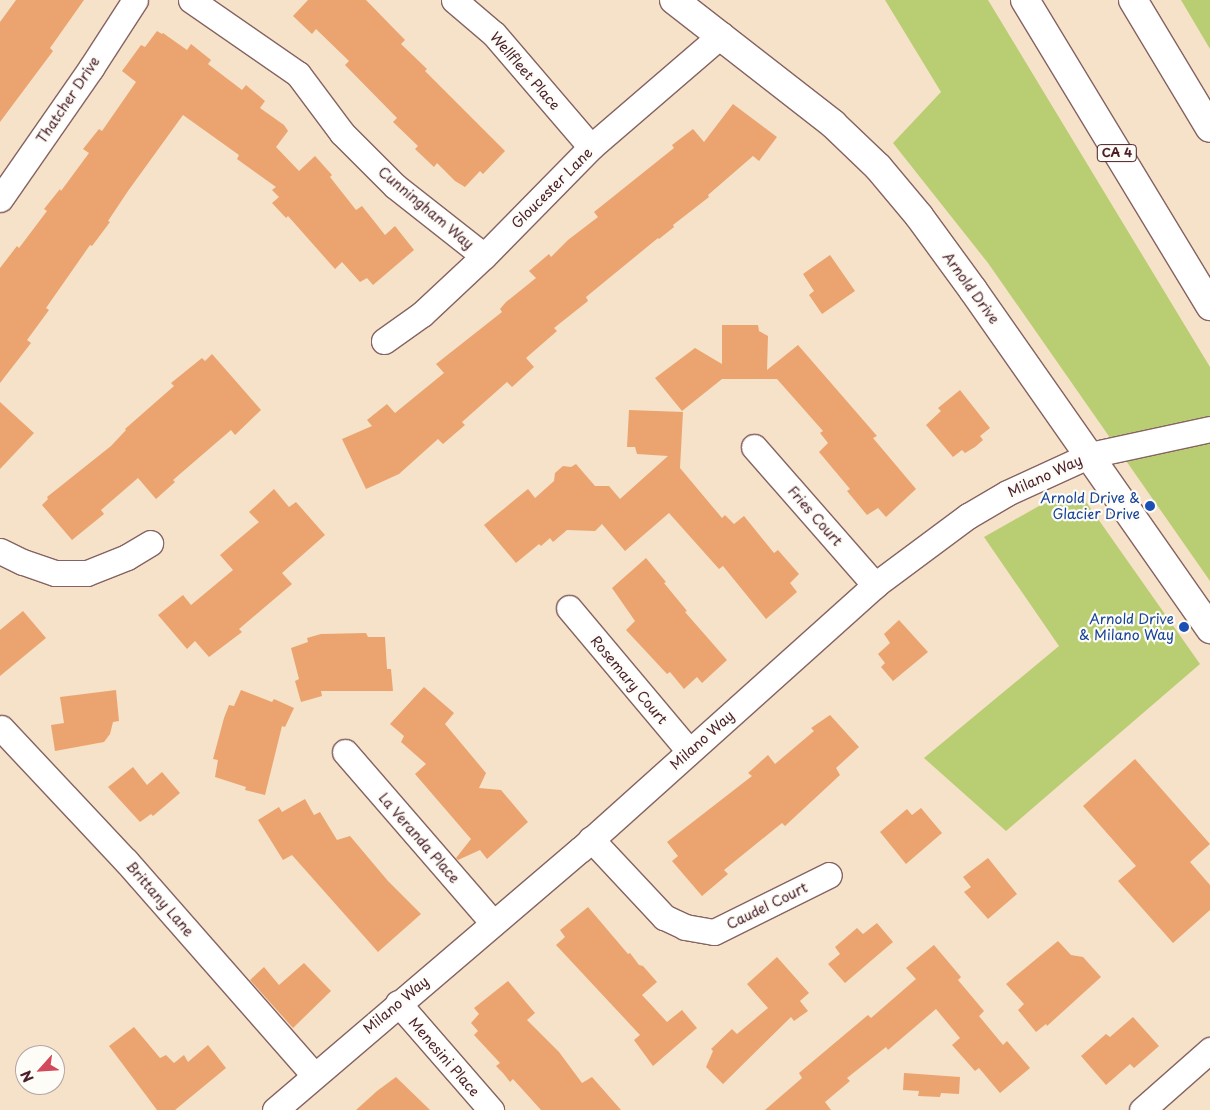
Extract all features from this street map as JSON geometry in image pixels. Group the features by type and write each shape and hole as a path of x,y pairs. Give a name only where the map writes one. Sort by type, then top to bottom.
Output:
{"main road":[{"name":"Arnold Drive","path":"674,0 833,124 878,168 924,223 1090,455 1210,629"},
{"name":"CA 4","path":"1025,0 1210,306"},
{"path":"1133,0 1210,128"}],"street":[{"name":"Thatcher Drive","path":"0,199 91,68 135,0"},
{"name":"Cunningham Way","path":"191,0 298,74 342,133 395,186 484,256"},
{"name":"Wellfleet Place","path":"454,0 494,34 591,147"},
{"name":"Gloucester Lane","path":"384,341 422,314 484,256 591,147 721,35"},
{"name":"Milano Way","path":"275,1110 591,839 875,585 968,516 1007,493 1090,455 1167,436 1210,429"},
{"name":"Fries Court","path":"754,447 875,585"},
{"path":"0,551 23,562 55,573 87,574 127,557 150,544"},
{"name":"Rosemary Court","path":"569,608 689,751"},
{"name":"Brittany Lane","path":"1,728 126,861 314,1075"},
{"name":"La Veranda Place","path":"345,752 493,923"},
{"name":"Caudel Court","path":"591,839 664,917 685,927 714,932 829,875"},
{"name":"Menesini Place","path":"398,1004 491,1110"},
{"path":"1142,1110 1210,1050"}],"green space":[{"path":"885,0 988,0 1210,367 1210,581 988,263 893,143 941,92"},
{"path":"1181,0 1210,0 1210,49"},
{"path":"1070,494 1084,499 1200,664 1006,831 924,758 1059,646 984,537 1039,506"}],"building":[{"path":"16,0 84,0 50,48 53,51 0,122 0,22"},
{"path":"308,0 366,0 405,40 401,44 427,69 425,71 505,151 483,174 480,171 465,187 455,181 437,163 434,167 415,149 418,146 393,122 397,118 345,65 349,61 316,29 312,34 293,16"},
{"path":"157,31 163,33 187,50 191,44 211,60 208,64 242,90 246,85 265,101 260,108 284,125 288,131 276,147 299,171 315,156 332,175 330,177 356,210 362,206 385,235 395,226 414,250 373,285 367,278 360,282 342,262 335,269 288,216 286,218 272,203 279,197 272,190 276,187 237,159 239,155 183,115 128,191 108,221 110,222 92,246 90,245 46,308 49,310 27,340 31,343 0,383 0,268 17,246 19,248 47,211 44,209 60,189 61,191 89,153 83,149 99,129 102,131 136,82 122,71 141,45 145,47"},
{"path":"733,104 777,137 759,161 753,156 708,195 709,197 673,225 674,227 586,297 588,301 554,328 557,331 526,358 534,367 512,387 507,382 462,422 465,425 443,444 438,439 399,474 366,489 342,439 372,426 367,420 387,404 395,413 444,373 436,364 502,312 500,309 506,302 536,278 529,271 549,254 551,257 568,240 598,217 594,212 674,148 672,145 693,129 704,142"},
{"path":"830,255 855,291 822,314 809,295 814,291 803,274"},
{"path":"722,325 758,325 759,331 768,336 767,370 798,345 877,436 873,438 916,489 886,517 878,508 867,515 847,491 850,489 819,452 828,443 820,433 823,431 777,379 722,379 682,411 655,378 695,348 722,364"},
{"path":"212,354 261,410 235,435 231,430 173,480 175,482 156,499 138,478 101,510 104,514 72,540 42,505 48,499 47,497 111,446 125,429 174,386 171,383 202,358 205,361"},
{"path":"960,390 990,428 980,436 983,440 975,447 965,453 962,450 953,457 926,425 941,411 938,408"},
{"path":"0,402 34,433 0,469"},
{"path":"629,410 683,412 680,468 722,518 725,515 734,524 744,516 774,553 778,550 799,574 790,583 797,592 766,619 723,566 719,569 669,513 625,551 602,524 595,531 567,530 553,542 550,538 541,546 539,544 516,563 484,525 528,489 535,498 554,481 555,473 563,466 571,467 576,464 595,486 609,486 620,499 668,456 637,454 635,447 627,447"},
{"path":"274,489 289,507 296,502 325,535 282,573 292,584 239,629 242,632 209,657 195,641 187,649 158,615 183,595 191,605 233,570 220,555 259,522 249,512"},
{"path":"646,558 687,611 685,612 727,660 702,683 697,677 684,689 670,672 667,674 626,630 635,621 612,588"},
{"path":"23,611 46,638 0,676 0,630"},
{"path":"899,620 928,652 893,681 881,667 885,663 878,654 890,643 884,634"},
{"path":"366,633 368,637 385,637 387,669 391,669 393,691 321,691 322,696 301,702 295,681 299,679 291,648 308,642 307,638 321,634"},
{"path":"424,687 454,713 445,724 486,773 479,788 501,790 528,822 487,859 480,850 458,860 456,858 471,839 415,774 426,764 401,742 404,736 390,724"},
{"path":"116,690 119,721 113,722 110,734 104,742 55,751 51,725 64,723 60,697"},
{"path":"241,690 272,702 274,699 294,708 285,727 282,726 265,795 245,790 246,787 215,777 218,760 213,759 224,718 229,705 234,706"},
{"path":"830,715 859,747 836,768 840,775 785,826 782,823 724,870 728,874 702,896 672,861 678,856 667,842 752,776 748,773 768,755 775,764 814,731 811,728"},
{"path":"1135,759 1210,844 1190,862 1210,885 1210,910 1173,943 1118,881 1136,866 1083,806"},
{"path":"133,767 147,785 162,772 180,793 153,816 151,814 140,822 108,787"},
{"path":"305,799 314,815 320,812 337,840 350,836 388,881 421,914 378,952 292,855 283,860 258,820 279,807 282,812"},
{"path":"921,808 942,833 906,864 880,832 907,809 912,815"},
{"path":"988,858 1017,894 988,919 964,892 971,887 963,877"},
{"path":"588,907 628,954 630,953 639,965 643,966 657,982 642,995 667,1022 682,1010 697,1028 653,1066 634,1040 640,1035 556,945 565,937 560,930"},
{"path":"877,923 893,942 845,983 828,964 840,954 835,947 857,928 863,934"},
{"path":"1058,941 1071,955 1083,957 1101,977 1047,1026 1046,1024 1036,1032 1018,1010 1024,1004 1006,984"},
{"path":"934,945 961,977 958,980 984,1011 979,1016 1003,1045 1007,1041 1030,1068 1000,1093 979,1068 975,1071 952,1045 960,1038 936,1009 888,1050 886,1047 847,1078 850,1081 825,1102 831,1110 765,1110 802,1078 799,1073 868,1015 871,1018 916,979 906,968"},
{"path":"777,957 809,993 800,1001 808,1011 794,1021 791,1017 723,1084 706,1067 713,1051 711,1049 732,1029 737,1034 768,1008 747,984"},
{"path":"304,963 331,991 293,1028 250,980 264,967 279,985"},
{"path":"508,981 535,1013 527,1020 559,1052 582,1083 592,1077 621,1110 541,1110 513,1079 510,1082 496,1066 500,1063 474,1035 478,1031 471,1023 479,1014 474,1008"},
{"path":"1133,1017 1159,1046 1134,1068 1130,1064 1106,1085 1081,1056 1106,1034 1110,1037"},
{"path":"134,1027 160,1058 166,1055 174,1063 184,1055 188,1062 208,1045 226,1068 175,1110 157,1110 109,1046"},
{"path":"904,1073 960,1077 959,1094 941,1093 940,1097 918,1096 919,1091 903,1090"},
{"path":"396,1077 430,1110 356,1110 377,1091"}],"place":[{"name":"Arnold Drive & Glacier Drive","path":"1150,506"},
{"name":"Arnold Drive & Milano Way","path":"1184,627"}]}
